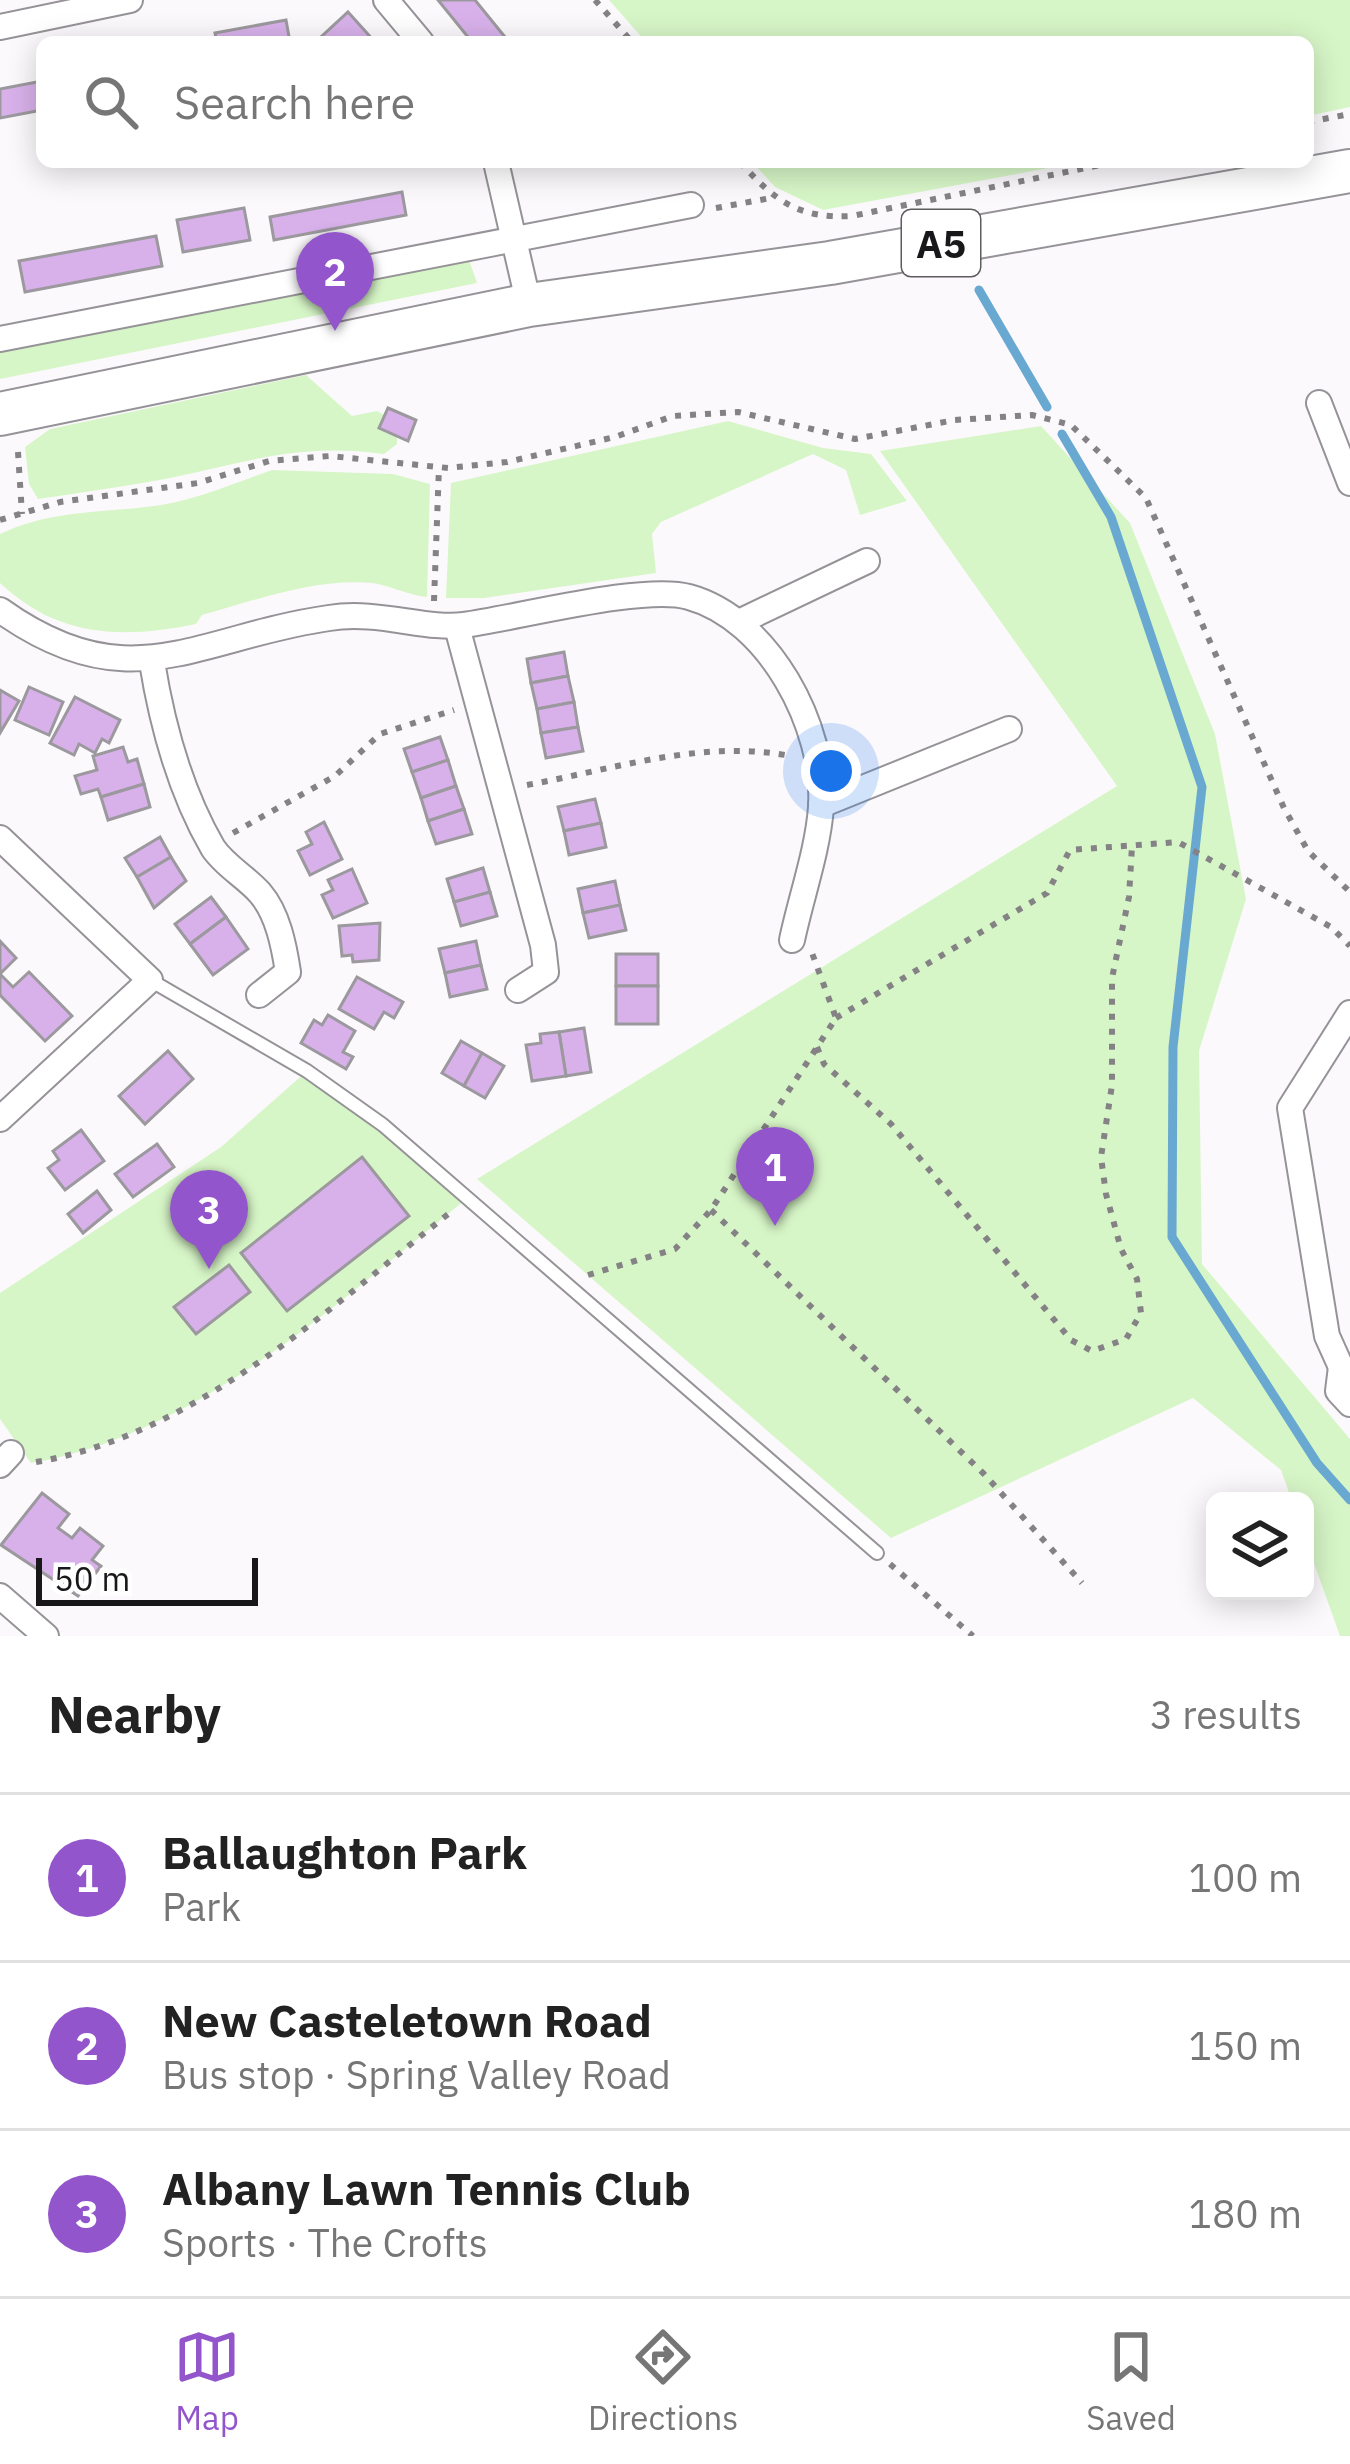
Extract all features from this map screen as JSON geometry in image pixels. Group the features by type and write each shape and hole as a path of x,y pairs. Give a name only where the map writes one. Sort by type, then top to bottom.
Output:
{"highway":[{"name":"A5","path":"9,433 530,305 830,263 1350,171"}],"street":[{"path":"2,23 130,0"},
{"path":"386,0 417,36"},
{"path":"498,168 530,305"},
{"path":"0,339 515,236 702,207"},
{"path":"1319,403 1350,483"},
{"path":"739,622 867,561"},
{"path":"0,610 70,648 152,662 325,618 385,615 445,624 688,596 739,622 780,665 807,727 821,805 792,940"},
{"path":"445,624 476,706 555,976 518,990"},
{"path":"152,662 159,704 199,822 212,845 263,895 283,938 288,972"},
{"path":"821,805 1009,729"},
{"path":"0,838 150,980 0,1119"},
{"path":"259,994 314,958"},
{"path":"1350,1013 1290,1108 1327,1336 1346,1371 1338,1391 1350,1404"},
{"path":"0,1595 46,1636"}],"lane":[{"path":"150,980 307,1071 470,1196 877,1553"}],"path":[{"path":"595,0 627,36"},
{"path":"1314,121 1350,114"},
{"path":"745,168 771,198 817,218 852,216 1086,168"},
{"path":"702,207 771,198"},
{"path":"0,520 61,502 198,483 269,461 330,456 439,467 560,451 673,416 738,412 855,439 955,420 1032,415 1071,424 1146,498 1284,808 1308,850 1350,892"},
{"path":"9,433 22,514"},
{"path":"439,467 445,624"},
{"path":"212,845 335,776 380,734 424,716 476,706"},
{"path":"500,789 640,760 750,748 814,760"},
{"path":"568,1281 675,1250 711,1210 836,1018 1047,893 1070,850 1178,842 1331,927 1350,946"},
{"path":"817,1047 824,1064 891,1124 1071,1340 1092,1352 1126,1339 1138,1325 1139,1295 1121,1249 1102,1156 1112,1084 1112,978 1129,897 1132,846"},
{"path":"798,914 836,1018"},
{"path":"6,1459 31,1463 82,1454 201,1397 295,1335 470,1196"},
{"path":"711,1210 984,1474 1082,1583"},
{"path":"877,1553 973,1636"}],"green space":[{"path":"609,0 1350,0 1350,107 1314,115 1314,36 641,36"},
{"path":"758,168 1049,168 823,210 775,187"},
{"path":"468,257 477,283 0,379 0,351"},
{"path":"306,375 352,416 377,411 397,422 397,444 384,454 278,455 38,499 29,484 25,447 50,429"},
{"path":"728,421 823,448 871,454 907,501 860,515 846,470 813,454 661,522 652,534 656,573 484,598 446,598 451,483"},
{"path":"1041,426 1130,523 1215,734 1246,899 1199,1051 1202,1264 1350,1439 1350,1636 1340,1636 1314,1563 1314,1492 1289,1492 1281,1470 1193,1398 891,1538 477,1179 1117,786 880,451"},
{"path":"272,470 393,474 430,484 427,597 372,583 329,584 202,615 196,624 117,632 92,630 45,615 0,583 0,534 18,526 178,502"},
{"path":"307,1071 470,1196 319,1319 210,1393 153,1424 93,1447 31,1463 0,1419 0,1293 221,1147"}],"building":[{"path":"438,0 475,0 504,36 467,36"},
{"path":"348,12 370,36 322,36"},
{"path":"286,20 289,36 216,36"},
{"path":"36,82 36,111 0,118 0,89"},
{"path":"402,192 406,215 274,240 270,217"},
{"path":"244,208 250,240 183,252 177,220"},
{"path":"156,236 162,266 25,292 19,261"},
{"path":"388,408 416,420 408,441 379,428"},
{"path":"564,652 568,676 531,683 527,659"},
{"path":"568,676 574,702 537,709 531,683"},
{"path":"29,687 63,702 49,735 15,720"},
{"path":"0,690 19,701 0,733"},
{"path":"75,697 120,720 109,743 102,739 95,753 79,744 74,755 50,743"},
{"path":"574,702 578,727 541,733 537,709"},
{"path":"578,727 583,751 546,758 541,733"},
{"path":"440,737 448,760 412,772 404,749"},
{"path":"123,747 128,762 137,759 144,784 101,797 98,789 81,794 75,776 97,770 93,756"},
{"path":"448,760 456,786 421,798 412,772"},
{"path":"144,784 150,807 108,820 101,797"},
{"path":"456,786 464,809 428,821 421,798"},
{"path":"595,799 601,823 564,831 558,807"},
{"path":"464,809 472,834 436,844 428,821"},
{"path":"324,822 342,859 310,875 298,851 312,844 306,832"},
{"path":"601,823 606,847 569,855 564,831"},
{"path":"160,837 171,857 137,877 125,858"},
{"path":"171,857 186,881 154,908 137,877"},
{"path":"483,868 490,892 454,902 447,879"},
{"path":"352,869 367,903 333,918 322,895 333,890 328,880"},
{"path":"615,881 620,905 583,913 578,889"},
{"path":"490,892 497,916 461,926 454,902"},
{"path":"211,897 226,917 190,944 175,924"},
{"path":"620,905 626,930 589,938 583,913"},
{"path":"226,917 248,949 213,975 190,944"},
{"path":"380,923 379,960 353,962 352,955 342,956 339,926"},
{"path":"0,941 16,958 0,974"},
{"path":"476,941 481,965 445,973 439,949"},
{"path":"616,954 658,954 658,986 616,986"},
{"path":"481,965 487,989 450,997 445,973"},
{"path":"29,972 72,1016 45,1041 0,995 0,974 13,987"},
{"path":"357,977 403,1002 394,1018 384,1012 374,1029 339,1009"},
{"path":"616,986 658,986 658,1024 616,1024"},
{"path":"328,1015 355,1031 343,1052 353,1057 346,1069 301,1043 314,1020 322,1025"},
{"path":"584,1028 591,1072 566,1076 559,1032"},
{"path":"559,1032 566,1076 532,1081 526,1045 541,1043 540,1034"},
{"path":"461,1041 482,1053 464,1086 442,1073"},
{"path":"168,1051 193,1079 145,1124 119,1096"},
{"path":"482,1053 504,1066 485,1098 464,1086"},
{"path":"81,1130 104,1161 65,1190 48,1168 59,1160 53,1151"},
{"path":"157,1144 174,1167 133,1197 115,1174"},
{"path":"362,1157 409,1216 287,1311 241,1253"},
{"path":"97,1191 111,1210 83,1233 68,1214"},
{"path":"229,1265 250,1292 196,1334 174,1307"},
{"path":"42,1493 69,1514 58,1528 72,1538 80,1528 103,1546 92,1560 101,1566 78,1596 1,1545"}],"waterway":[{"path":"979,290 1047,407"},
{"path":"1062,434 1111,517 1202,787 1173,1047 1172,1237 1317,1463 1350,1500"}],"place":[{"name":"New Casteletown Road","path":"335,331"},
{"name":"Ballaughton Park","path":"775,1226"},
{"name":"Albany Lawn Tennis Club","path":"209,1269"}]}
